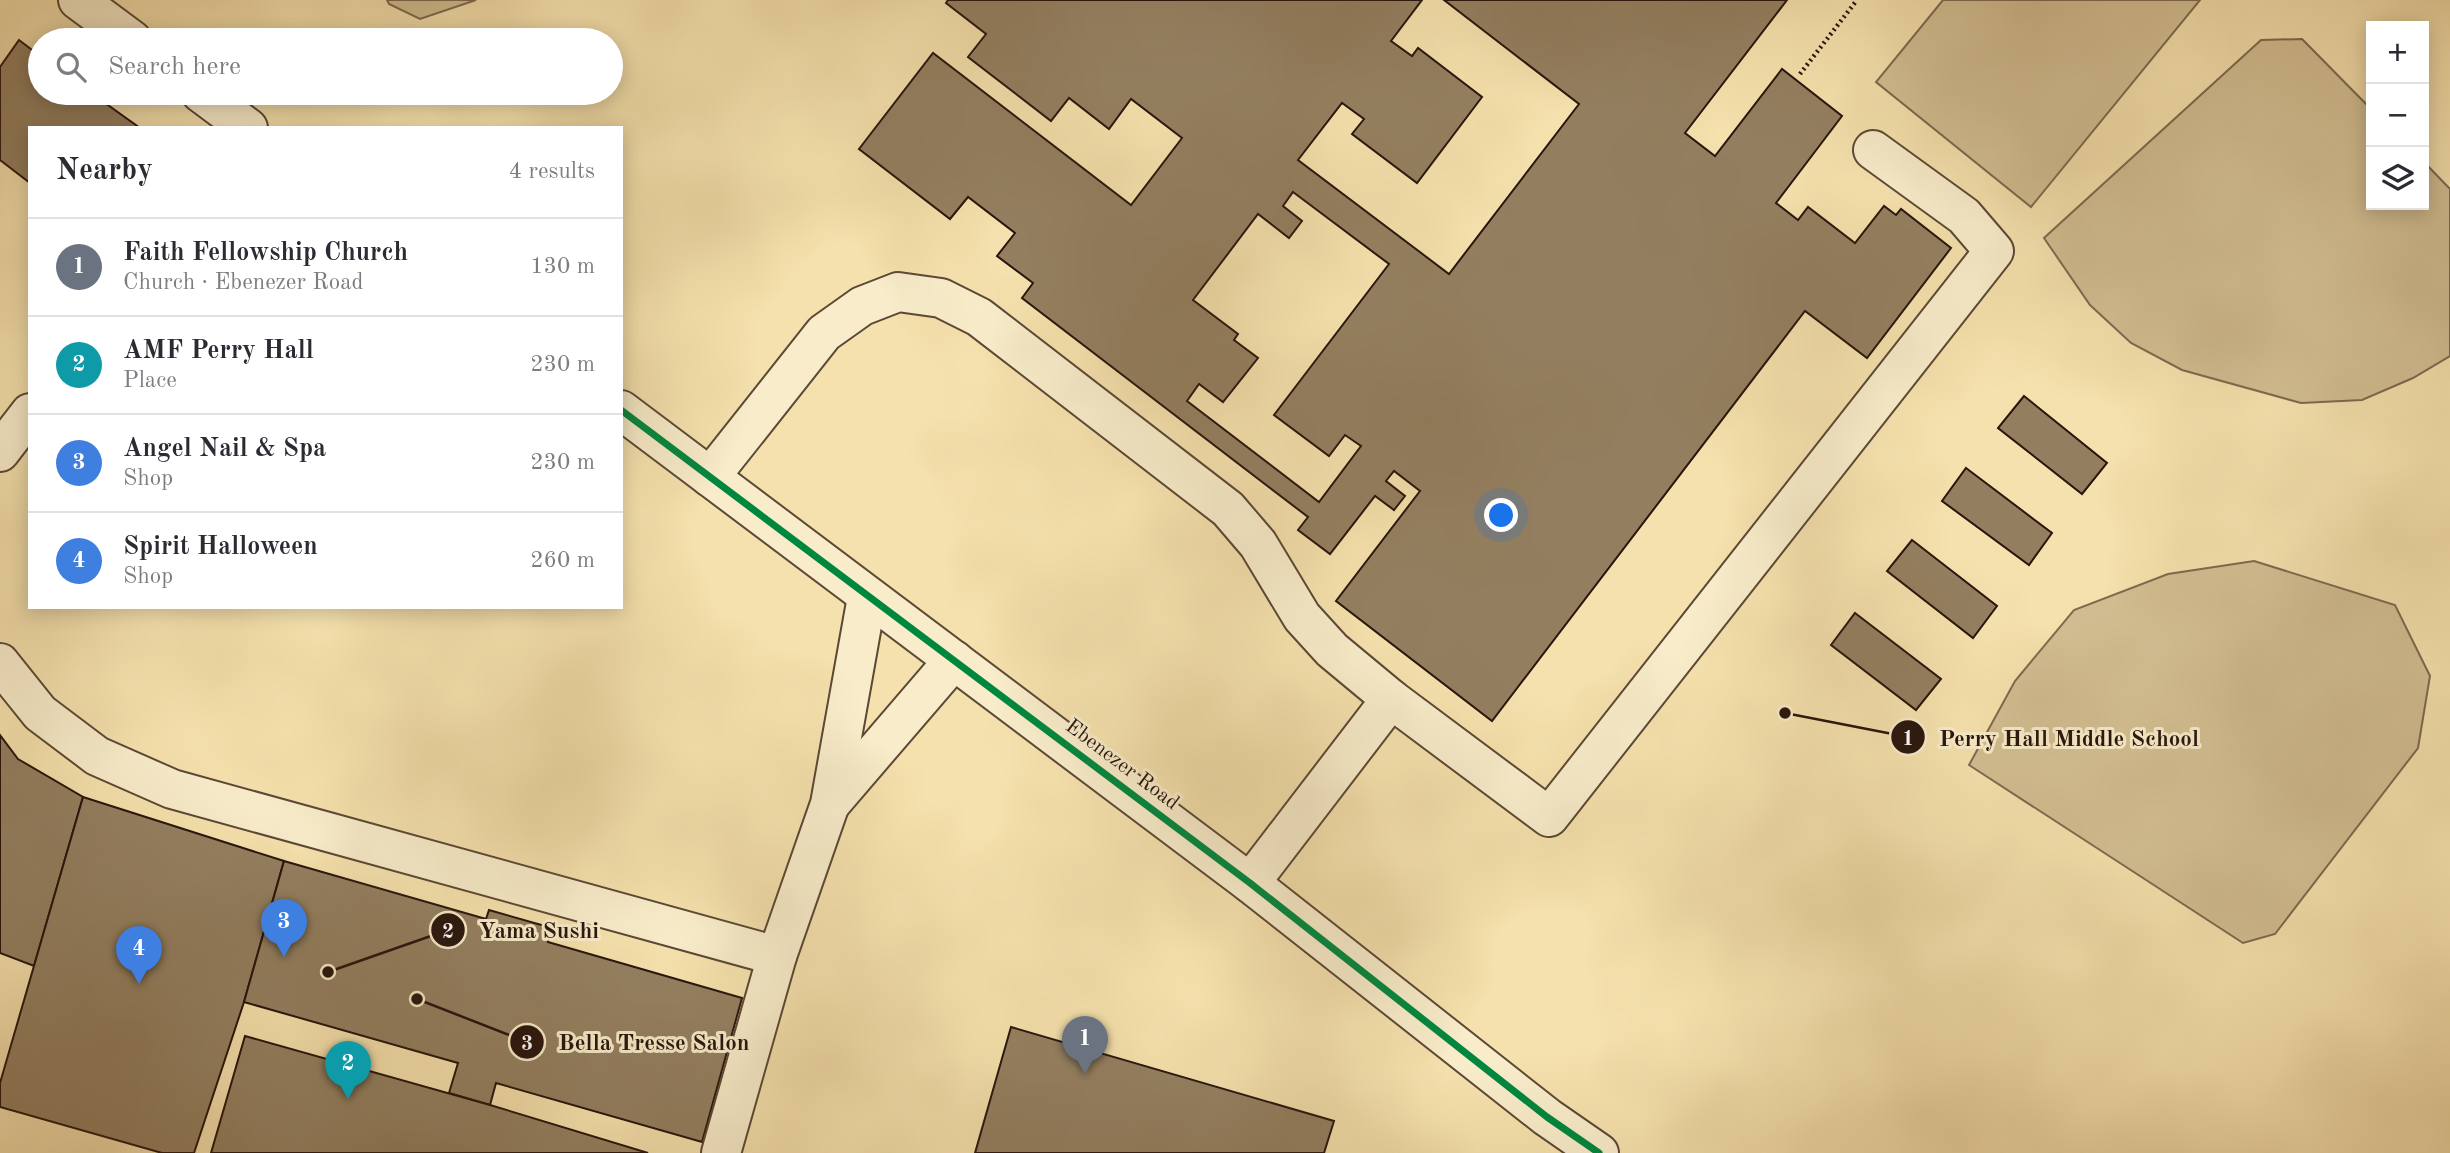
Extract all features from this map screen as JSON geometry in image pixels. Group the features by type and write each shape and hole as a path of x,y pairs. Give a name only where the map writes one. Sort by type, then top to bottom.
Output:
{"street":[{"path":"79,0 116,28"},
{"path":"217,105 245,126"},
{"path":"710,477 824,333 862,306 898,292 941,298 979,317 1228,509 1258,544 1302,617 1332,650 1391,699 1549,817 1994,251 1964,216 1873,150"},
{"name":"Ebenezer Road","path":"623,412 1250,883 1582,1147"},
{"path":"0,452 28,417"},
{"path":"721,1153 778,956 830,804 867,597"},
{"path":"830,804 954,660"},
{"path":"0,663 40,713 97,756 172,789 778,956"},
{"path":"1250,883 1391,699"}],"path":[{"path":"1800,74 1857,0"}],"shaded area":[{"path":"387,0 476,0 420,19 389,4"},
{"path":"1943,0 2200,0 2031,207 1876,82"},
{"path":"2302,39 2366,104 2366,210 2429,210 2429,167 2450,189 2450,356 2413,378 2362,400 2301,403 2182,370 2131,343 2090,305 2044,238 2261,40"},
{"path":"2254,561 2395,605 2430,676 2418,748 2275,934 2243,943 1969,765 2015,681 2074,610 2168,574"}],"building":[{"path":"948,0 1422,0 1391,41 1412,56 1418,48 1482,97 1417,183 1352,134 1364,119 1342,103 1298,160 1449,274 1579,104 1444,0 1787,0 1685,133 1715,156 1782,69 1842,116 1776,203 1798,220 1808,207 1855,243 1884,206 1896,215 1901,209 1951,248 1867,358 1805,311 1492,721 1336,601 1420,491 1394,471 1386,481 1405,496 1394,510 1375,496 1330,554 1298,530 1308,517 1022,298 1033,283 997,256 1015,233 968,197 950,219 859,149 933,53 1131,205 1182,138 1131,99 1109,129 1069,98 1051,121 968,57 986,34 946,3","holes":["1293,192 1389,264 1274,415 1329,456 1345,435 1361,446 1319,502 1187,401 1199,384 1223,402 1258,358 1234,340 1238,334 1193,300 1258,214 1289,238 1302,221 1283,206"]},
{"path":"19,40 28,47 28,105 108,105 137,126 28,126 28,181 0,160 0,67"},
{"path":"2024,396 2107,463 2082,494 1998,428"},
{"path":"1966,468 2052,533 2029,565 1942,501"},
{"path":"1912,540 1997,606 1973,638 1887,571"},
{"path":"1855,613 1941,679 1916,710 1831,645"},
{"path":"0,735 18,759 83,797 34,966 0,953"},
{"path":"83,797 284,861 244,1002 194,1153 162,1153 0,1107 0,1083"},
{"path":"284,861 486,919 489,910 552,928 548,942 742,998 702,1142 496,1083 490,1105 449,1093 458,1063 244,1002"},
{"path":"1011,1027 1334,1121 1324,1153 975,1153"},
{"path":"245,1036 490,1105 648,1153 211,1153"}],"cycle path":[{"path":"623,412 1250,883 1547,1117 1599,1153"}],"place":[{"name":"Perry Hall Middle School","path":"1785,713"},
{"name":"Angel Nail & Spa","path":"284,957"},
{"name":"Yama Sushi","path":"328,972"},
{"name":"Spirit Halloween","path":"139,984"},
{"name":"Bella Tresse Salon","path":"417,999"},
{"name":"Faith Fellowship Church","path":"1085,1074"},
{"name":"AMF Perry Hall","path":"348,1099"}]}
